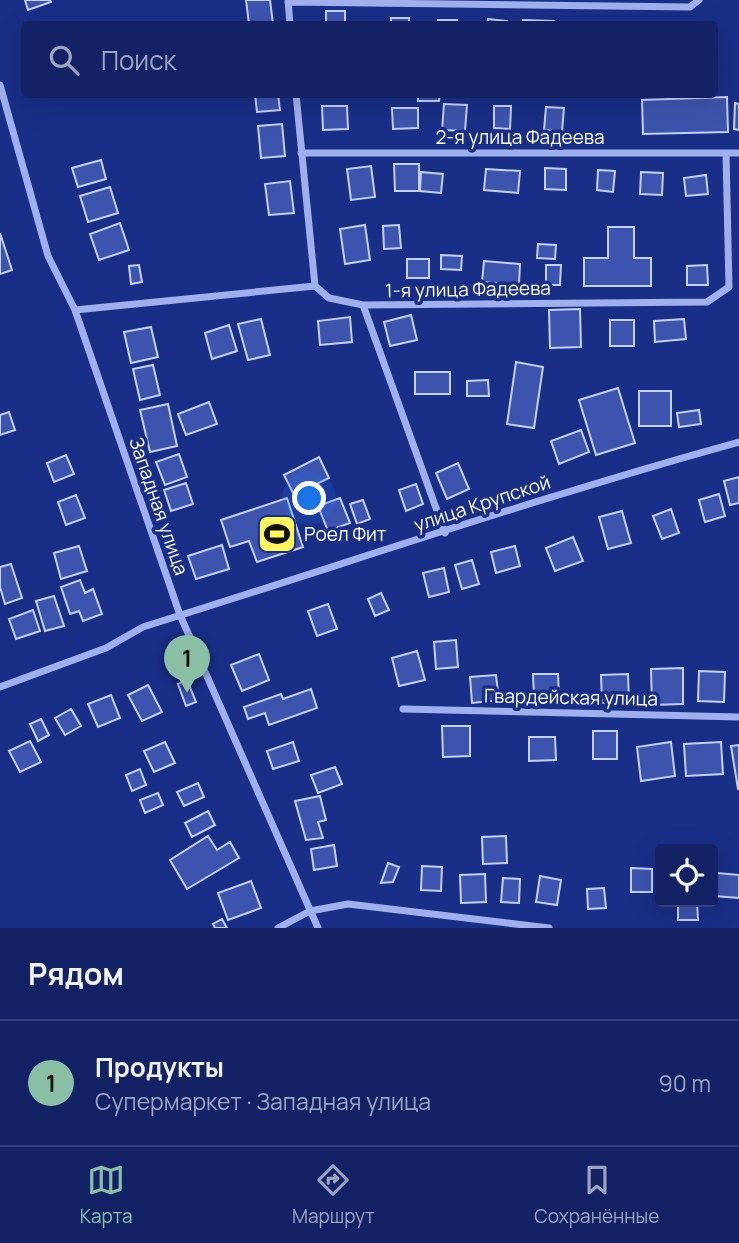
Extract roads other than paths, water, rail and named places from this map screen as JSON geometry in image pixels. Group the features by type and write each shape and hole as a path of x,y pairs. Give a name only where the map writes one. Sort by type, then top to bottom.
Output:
{"street":[{"path":"290,21 288,1 690,7 699,0"},
{"name":"Западная улица","path":"0,85 48,256 75,310 180,615 317,928"},
{"path":"75,310 315,286 296,98"},
{"name":"2-я улица Фадеева","path":"301,153 739,153"},
{"name":"1-я улица Фадеева","path":"315,286 329,298 363,305 707,302 729,287 726,153"},
{"path":"363,305 445,533"},
{"name":"улица Крупской","path":"0,687 106,648 143,627 445,533 603,479 739,442"},
{"name":"Гвардейская улица","path":"403,709 739,717"},
{"path":"278,928 310,911 348,904 549,928"}],"place":[{"name":"Роел Фит","path":"277,534"},
{"name":"Продукты","path":"187,693"}]}
